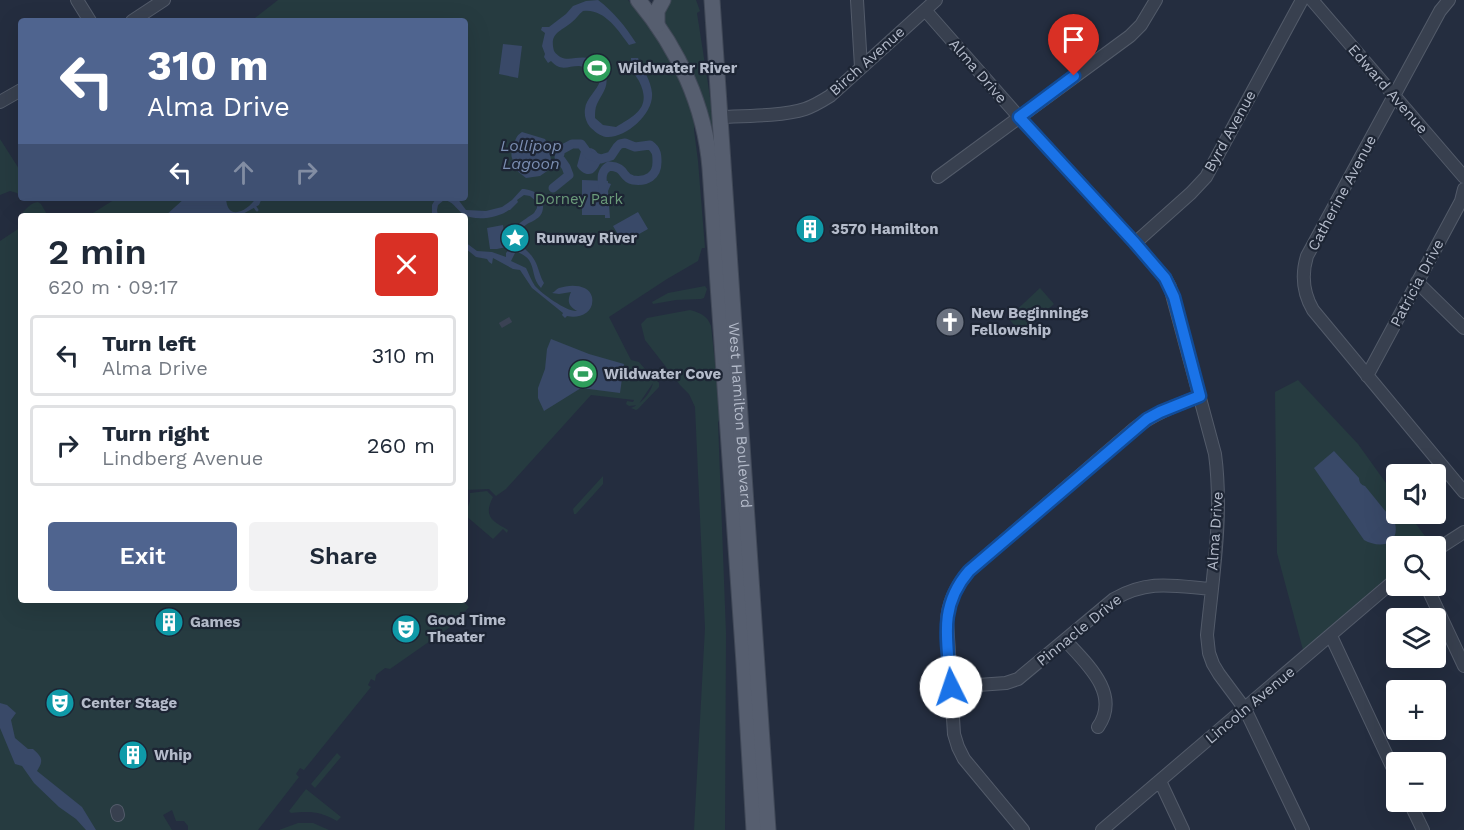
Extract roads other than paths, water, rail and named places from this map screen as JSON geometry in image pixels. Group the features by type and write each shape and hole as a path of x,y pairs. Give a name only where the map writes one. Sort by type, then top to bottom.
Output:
{"main road":[{"name":"West Hamilton Boulevard","path":"638,0 673,50 687,78 704,127 710,162 754,830"},
{"path":"657,25 657,11 663,0"},
{"path":"701,0 714,21"},
{"name":"West Hamilton Boulevard","path":"712,0 768,830"}],"street":[{"path":"77,0 88,18"},
{"path":"137,18 164,0"},
{"path":"857,0 861,67"},
{"name":"Birch Avenue","path":"721,117 787,113 818,104 830,96 936,0"},
{"path":"938,177 1130,36 1141,25 1156,0"},
{"name":"Byrd Avenue","path":"1135,243 1206,177 1302,0"},
{"name":"Edward Avenue","path":"1312,0 1464,177"},
{"name":"Catherine Avenue","path":"1449,0 1440,11 1308,256 1304,265 1303,278 1304,289 1313,310 1464,492"},
{"name":"Alma Drive","path":"924,10 1135,243 1170,287 1215,454 1218,478 1218,519 1207,635 1209,654 1219,675 1245,709 1303,830"},
{"path":"0,102 18,92"},
{"name":"Patricia Drive","path":"1367,376 1461,201 1464,189"},
{"path":"1418,282 1464,328"},
{"path":"1023,830 963,759 957,747 954,734 947,616 949,604 960,581 969,571 1147,419 1200,396"},
{"path":"1446,544 1464,532"},
{"name":"Pinnacle Drive","path":"951,687 1018,680 1114,599 1133,590 1162,585 1211,589"},
{"name":"Lincoln Avenue","path":"1102,830 1386,588"},
{"path":"1431,596 1464,666"},
{"path":"1331,636 1386,754"},
{"path":"1065,640 1090,666 1103,689 1106,709 1098,727"},
{"path":"1160,781 1183,830"},
{"path":"1414,812 1422,830"}],"water":[{"name":"Wildwater River","path":"598,0 619,20 636,43 629,45 604,16 591,11 583,11 557,33 553,45 554,51 563,58 591,59 604,70 606,86 596,106 595,118 603,125 616,127 635,114 643,104 643,90 633,70 631,58 638,58 650,84 651,101 637,124 614,137 599,134 586,121 586,105 600,81 590,67 564,68 551,61 548,63 542,46 545,33 541,30 542,27 549,27 573,6 586,1"},
{"path":"503,44 522,46 518,78 499,74"},
{"name":"Lollipop Lagoon","path":"522,132 545,139 548,145 552,165 540,176 526,178 516,170 512,153 516,137"},
{"path":"587,148 597,152 601,162 591,174 581,171 577,166 581,151"},
{"path":"582,180 608,181 611,184 608,191 610,218 605,218 605,215 582,215"},
{"path":"522,189 529,190 540,197 543,205 539,217 521,229 518,239 518,243 536,263 544,283 541,288 536,281 531,263 526,257 516,251 511,261 526,268 538,289 567,309 577,311 569,303 571,292 552,293 558,288 568,286 583,287 592,297 591,307 585,314 565,318 563,313 532,288 520,270 513,269 493,258 492,264 487,259 476,257 468,250 468,244 477,251 492,252 506,257 506,253 513,245 514,229 537,208 537,202 530,196 524,195 510,210 499,215 480,218 462,213 447,201 459,201 466,210 486,211 502,207"},
{"path":"182,201 226,201 230,210 238,212 254,201 261,201 259,205 244,213 168,213"},
{"path":"434,201 443,201 438,205 438,213 432,213"},
{"path":"638,212 648,229 623,243 613,226"},
{"path":"503,225 506,247 490,249 487,228"},
{"name":"Wildwater Cove","path":"551,339 589,354 624,364 620,393 581,388 544,411 538,398 538,388 545,369 547,349"},
{"path":"1334,451 1386,512 1386,524 1395,524 1395,536 1386,536 1386,543 1382,544 1364,540 1314,468"},
{"path":"0,703 7,705 16,713 11,720 15,738 28,749 33,749 40,757 41,764 37,771 82,807 96,830 86,830 34,783 22,766 15,764 0,728"}],"waterway":[{"path":"553,188 569,175 559,157 561,150 572,144 581,144 589,155 601,159 611,156 620,144 625,143 635,147 650,145 654,149 657,155 657,167 650,177 643,180 629,179 619,168 609,166 603,173 603,189"}],"tunnel":[{"path":"504,320 507,325"}],"place":[{"name":"Wildwater River","path":"597,68"},
{"name":"3570 Hamilton","path":"810,229"},
{"name":"Runway River","path":"515,238"},
{"name":"New Beginnings Fellowship","path":"950,322"},
{"name":"Wildwater Cove","path":"583,374"},
{"name":"Games","path":"169,622"},
{"name":"Good Time Theater","path":"406,629"},
{"name":"Center Stage","path":"60,703"},
{"name":"Whip","path":"133,755"}],"park label":[{"name":"Dorney Park","path":"579,199"}]}
